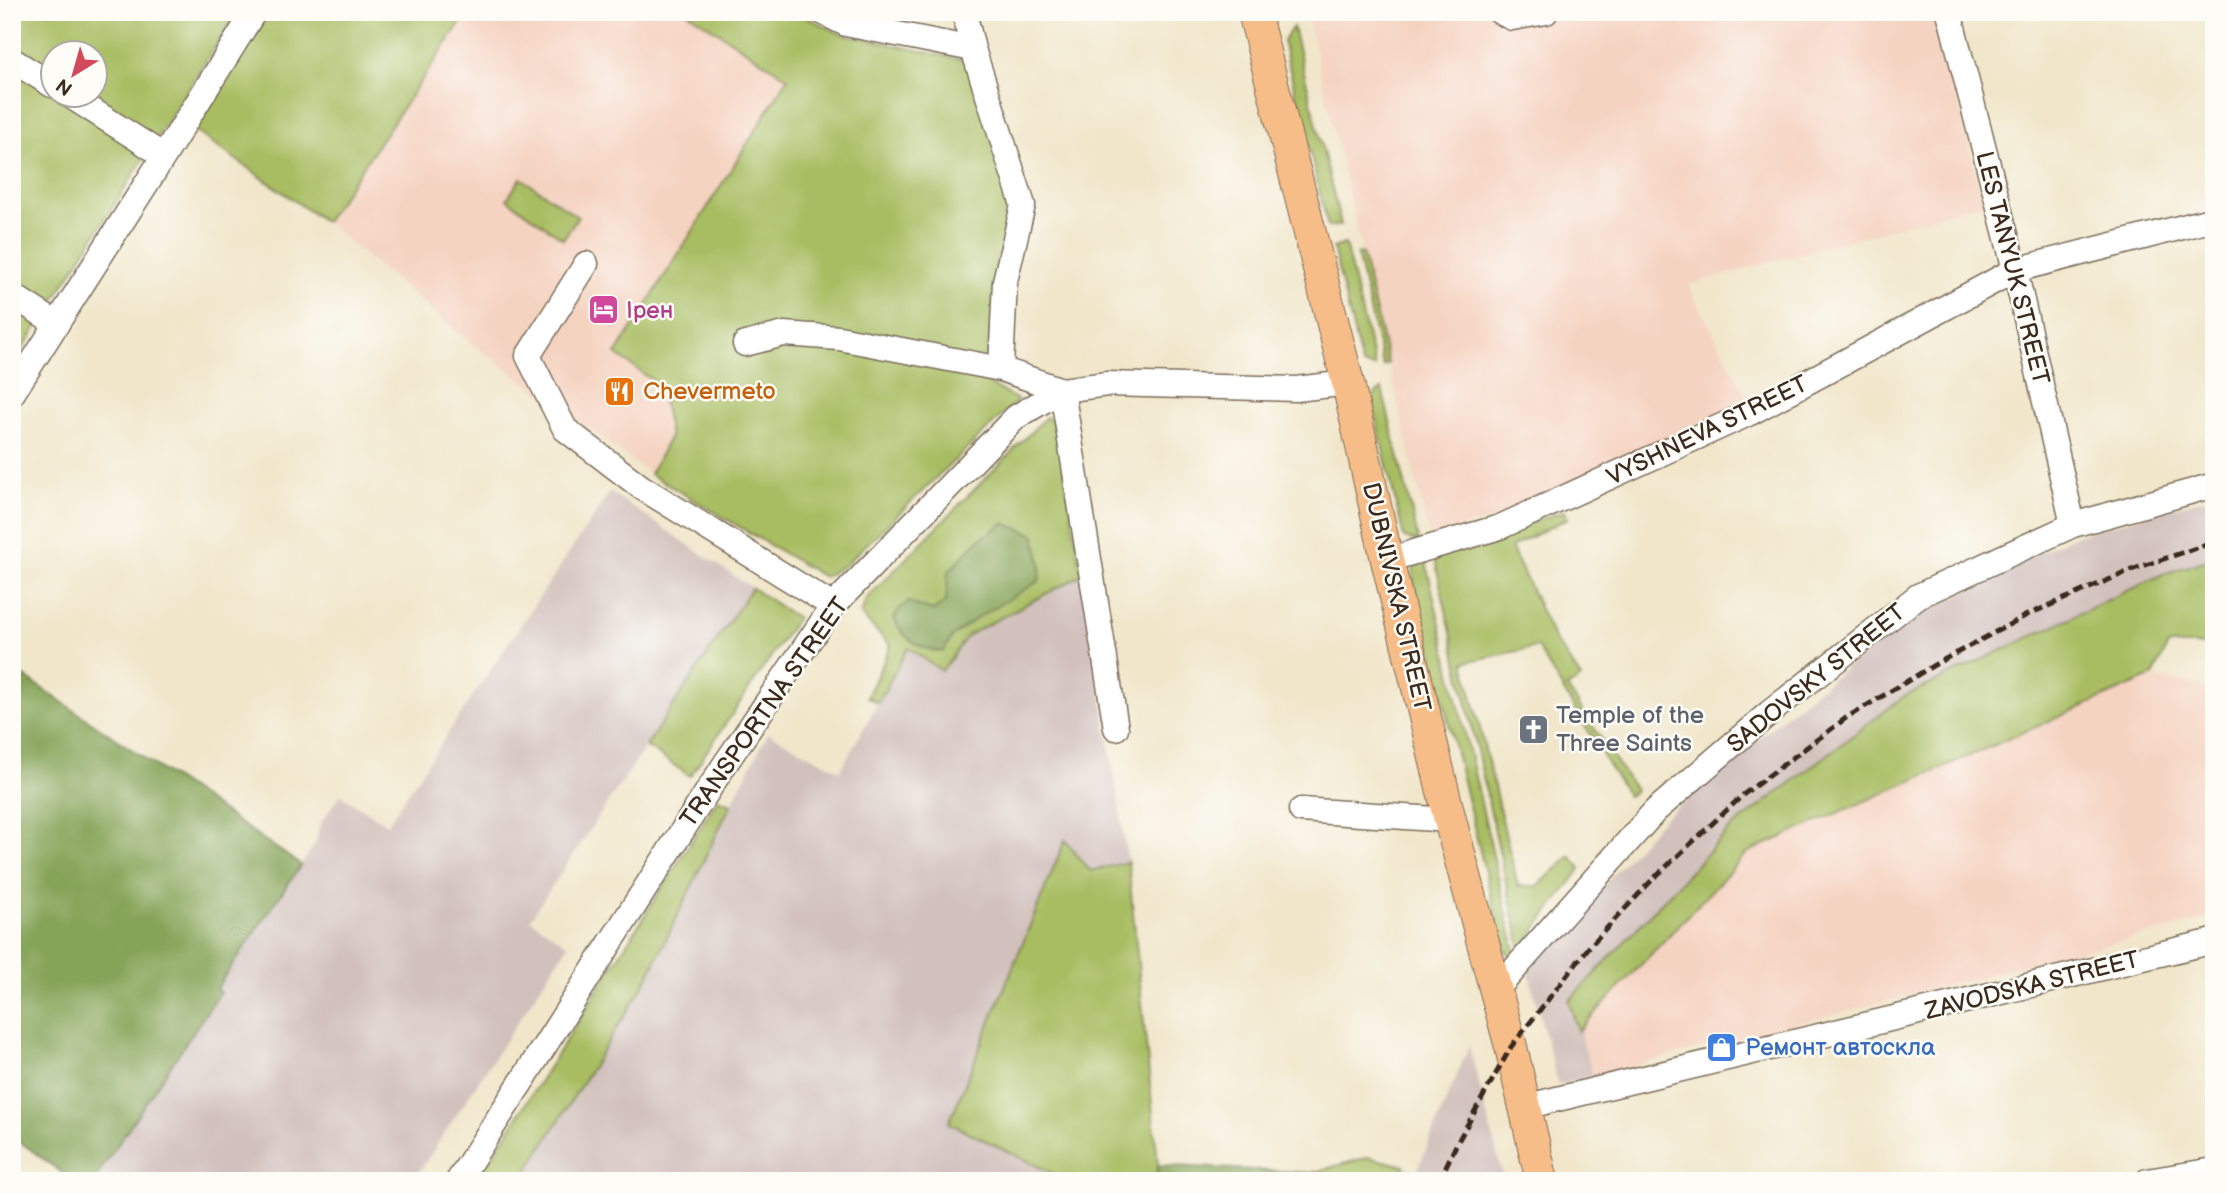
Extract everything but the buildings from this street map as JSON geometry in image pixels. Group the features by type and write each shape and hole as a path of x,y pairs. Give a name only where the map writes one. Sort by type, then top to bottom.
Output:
{"main road":[{"name":"DUBNIVSKA STREET","path":"1254,12 1348,383 1387,560 1450,820 1511,1047 1542,1181"}],"street":[{"path":"12,394 254,12"},
{"path":"822,12 846,24 973,49"},
{"path":"964,12 973,49 1023,205 1005,281 1001,369"},
{"path":"1500,12 1512,18 1546,12"},
{"name":"LES TANYUK STREET","path":"1949,12 2015,270 2073,525"},
{"path":"12,60 38,76"},
{"path":"89,108 164,156"},
{"name":"VYSHNEVA STREET","path":"1387,560 1500,527 1750,413 2015,270 2214,219"},
{"path":"586,264 528,356 565,429 641,487 833,606"},
{"path":"12,295 57,324"},
{"path":"745,344 784,334 839,338 1001,369 1062,390 1116,728"},
{"name":"TRANSPORTNA STREET","path":"458,1181 725,764 833,606 1016,417 1062,390 1107,384 1296,389 1348,383"},
{"name":"SADOVSKY STREET","path":"1496,990 1655,811 1769,713 1918,596 2073,525 2214,485"},
{"path":"1301,810 1450,820"},
{"name":"ZAVODSKA STREET","path":"1524,1107 2214,941"},
{"path":"2147,1181 2179,1178 2214,1170"}],"shaded area":[{"path":"468,12 687,12 788,78 616,354 660,386 670,436 650,474 470,342 325,222"},
{"path":"1306,12 1936,12 1983,202 1688,285 1748,400 1500,517 1429,536"},
{"path":"610,492 752,588 530,919 568,945 413,1181 93,1181 220,992 216,989 316,843 320,824 340,795 387,824"},
{"path":"2214,496 2214,558 2163,574 1903,697 1570,1001 1593,1076 1558,1085 1528,970 1663,819 1923,606 2077,535"},
{"path":"1082,575 1128,862 1090,871 1065,840 949,1123 1068,1181 521,1181 645,983 768,733 840,771 908,648 943,671 968,635"},
{"path":"2153,676 2214,689 2214,917 1593,1076 1578,1031 1748,852"},
{"path":"1469,1046 1504,1181 1398,1181 1404,1166 1417,1171"}],"green space":[{"path":"12,12 237,12 12,366"},
{"path":"268,12 468,12 325,222 194,130"},
{"path":"687,12 796,12 839,33 969,61 1014,203 995,275 988,354 989,384 1018,400 846,564 824,577 650,474 670,436 660,386 616,354 788,78"},
{"path":"1293,27 1341,225 1328,227 1283,41"},
{"path":"521,178 578,217 563,239 507,199"},
{"path":"1345,244 1375,367 1362,365 1333,248"},
{"path":"1362,253 1388,364 1383,366 1357,254"},
{"path":"1382,389 1419,542 1404,538 1373,407 1374,395"},
{"path":"1046,417 1056,426 1082,575 968,635 942,671 908,648 878,703 867,697 891,646 861,615 866,599"},
{"path":"1564,511 1568,518 1511,547 1553,637 1581,678 1567,687 1635,790 1628,797 1537,647 1464,662 1518,886 1538,886 1570,856 1581,868 1521,949 1434,556"},
{"path":"1004,523 1035,535 1041,565 1039,581 977,618 953,636 943,652 914,643 894,619 899,609 908,602 933,611 946,601 948,572 977,541"},
{"path":"2214,558 2214,645 2168,645 2153,676 1748,852 1578,1031 1569,1001 1729,830 1903,697 2163,574"},
{"path":"1425,559 1516,955 1510,955 1504,949 1412,573 1416,564"},
{"path":"752,588 797,618 690,776 646,746"},
{"path":"12,668 301,865 216,989 220,992 93,1181 73,1181 12,1136"},
{"path":"718,799 731,804 645,983 521,1181 477,1181"},
{"path":"1065,840 1090,871 1128,862 1158,1165 1156,1181 1068,1181 949,1123"},
{"path":"1368,1157 1404,1166 1398,1181 1315,1181 1311,1173"},
{"path":"1158,1165 1311,1173 1315,1181 1156,1181"}],"railway":[{"path":"1439,1181 1457,1143 1511,1047 1589,947 1653,879 1744,794 1846,718 1934,665 2027,615 2134,569 2214,542"}],"place":[{"name":"Ірен","path":"603,310"},
{"name":"Chevermeto","path":"620,391"},
{"name":"Temple of the Three Saints","path":"1533,729"},
{"name":"Ремонт автоскла","path":"1722,1047"}]}
